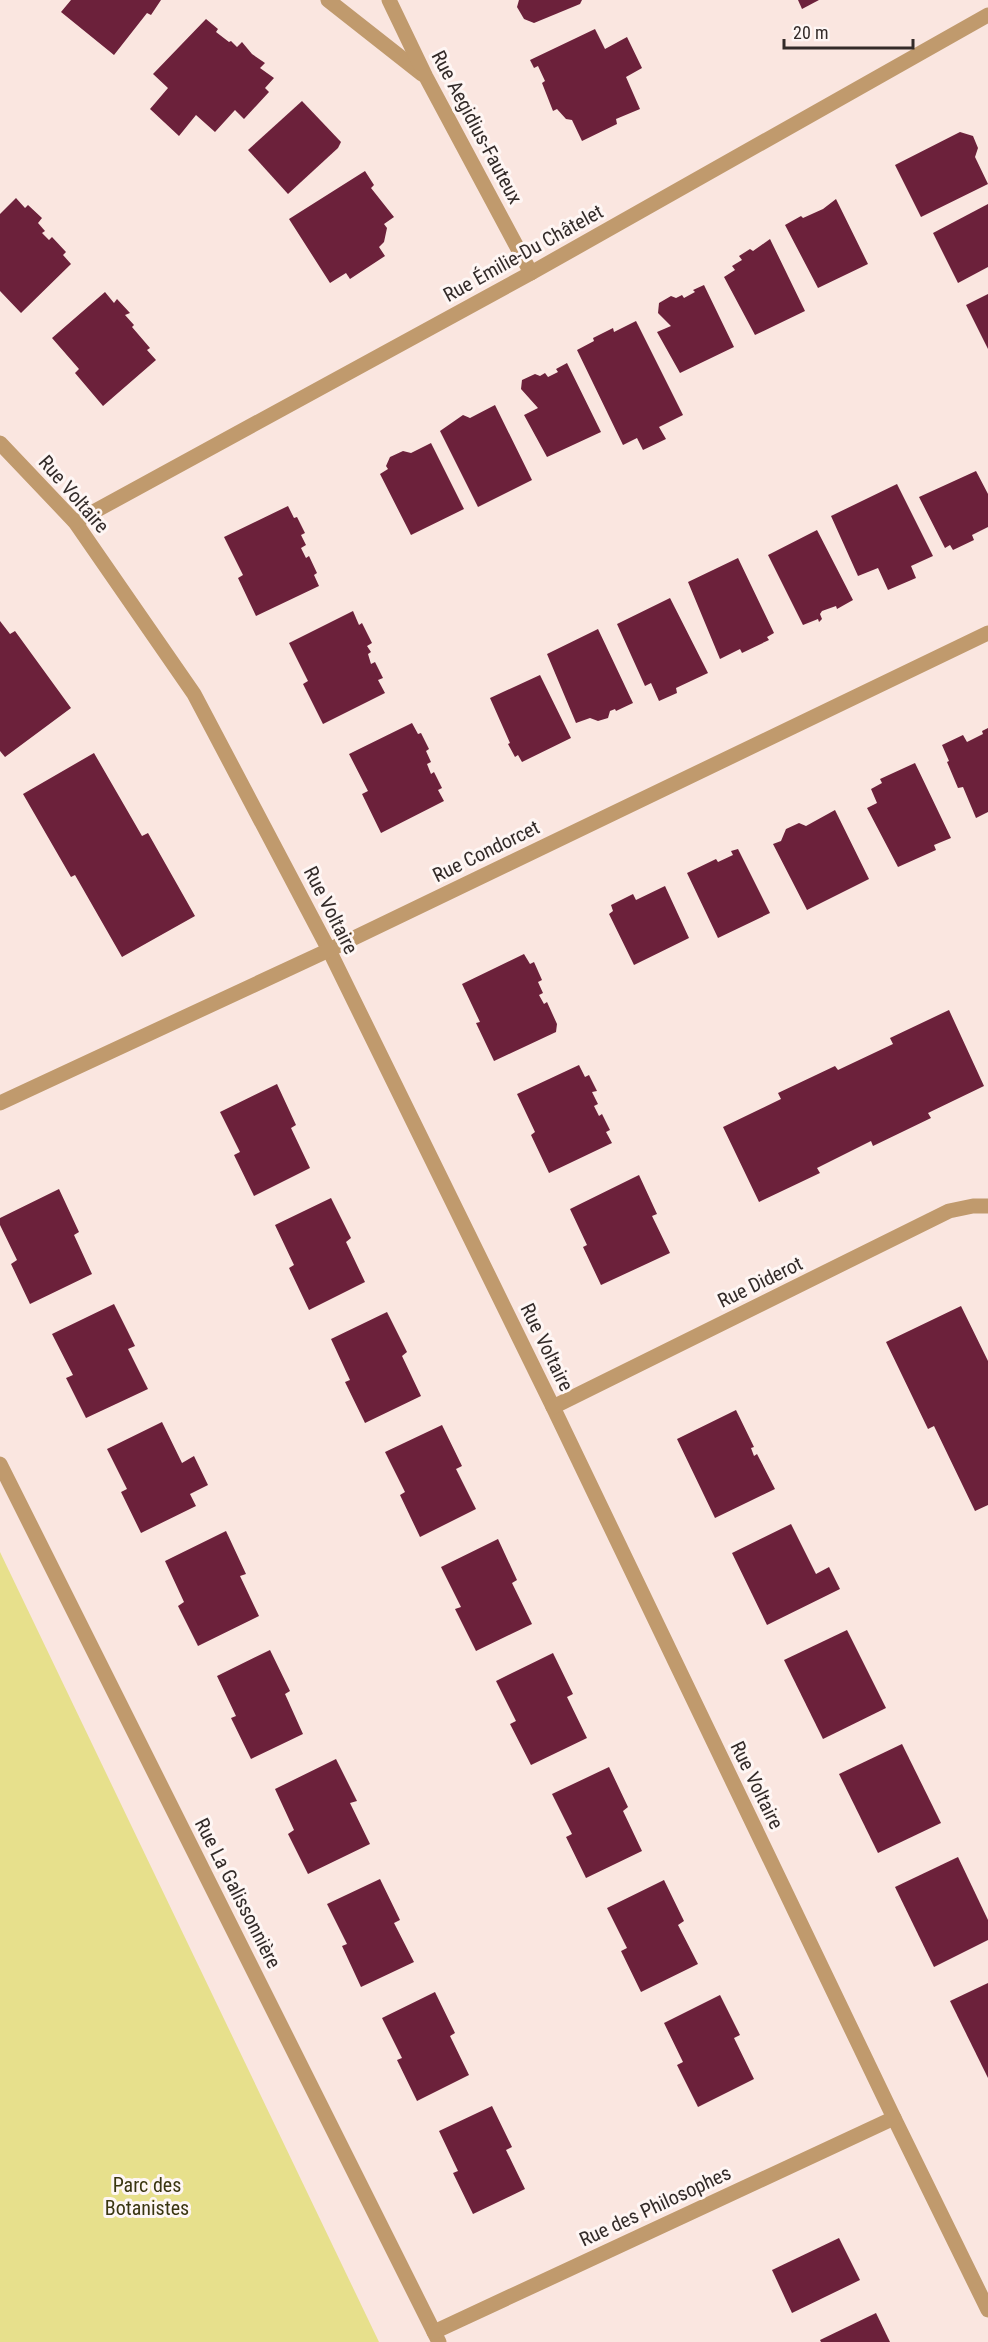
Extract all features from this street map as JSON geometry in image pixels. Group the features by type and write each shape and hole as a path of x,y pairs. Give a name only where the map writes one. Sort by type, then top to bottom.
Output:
{"street":[{"path":"328,0 426,77"},
{"name":"Rue Aegidius-Fauteux","path":"389,0 426,77 531,273"},
{"name":"Rue Émilie-Du Châtelet","path":"75,522 531,273 988,15"},
{"name":"Rue Voltaire","path":"0,443 75,522 194,694 329,950 553,1407 988,2310"},
{"name":"Rue Condorcet","path":"0,1103 329,950 988,633"},
{"name":"Rue Diderot","path":"553,1407 949,1211 973,1206 988,1206"},
{"name":"Rue La Galissonnière","path":"0,1464 437,2337"},
{"name":"Rue des Philosophes","path":"437,2337 894,2118"}],"green space":[{"name":"Parc des Botanistes","path":"0,1552 379,2342 0,2342"}],"building":[{"path":"71,0 161,0 151,15 147,13 114,55 61,12"},
{"path":"519,0 582,0 580,4 534,23 524,19 517,7"},
{"path":"798,0 819,0 802,9"},
{"path":"206,19 218,29 216,32 229,42 231,41 237,47 242,42 252,54 265,63 260,68 274,78 265,88 269,92 244,119 235,110 215,132 196,115 179,136 150,109 168,88 153,74"},
{"path":"595,29 605,49 627,37 642,68 626,77 640,109 616,119 617,124 582,141 572,120 566,119 557,109 553,111 542,83 545,81 538,66 534,68 530,60"},
{"path":"302,101 341,142 338,148 288,194 248,150"},
{"path":"960,132 973,136 978,148 975,157 988,184 921,217 895,165"},
{"path":"365,171 374,185 371,188 394,217 384,224 387,228 384,242 379,247 385,256 350,279 346,273 330,283 289,219"},
{"path":"16,198 25,208 28,205 42,218 38,223 45,231 42,233 49,240 52,237 66,252 63,255 71,264 21,313 0,291 0,214"},
{"path":"836,199 868,264 818,288 785,225 801,216 803,218 823,209"},
{"path":"988,204 988,267 958,283 933,233"},
{"path":"770,239 805,311 755,335 724,277 735,270 732,266 742,260 739,256 750,249 753,251"},
{"path":"704,285 734,347 680,373 657,332 671,326 658,313 659,303 671,296 676,298 682,295 684,298 695,292 693,290"},
{"path":"105,292 114,303 117,299 130,313 125,315 150,348 147,350 156,360 103,406 75,373 79,369 52,338"},
{"path":"988,294 988,349 966,305"},
{"path":"636,321 683,415 659,427 666,439 643,450 637,438 623,445 577,350 594,341 593,338 613,328 614,332"},
{"path":"567,363 601,432 547,457 524,415 538,408 521,389 522,380 535,374 540,376 545,373 548,377 558,372 556,369"},
{"path":"495,405 532,480 478,507 440,431 463,415 470,418"},
{"path":"431,443 464,509 411,535 380,474 388,469 386,466 390,457 403,451 411,453"},
{"path":"976,471 988,494 988,527 972,535 974,540 953,550 950,545 945,548 919,497"},
{"path":"897,484 933,556 911,566 916,578 888,590 878,568 858,576 831,516"},
{"path":"288,506 305,533 301,535 306,545 301,548 306,558 309,556 317,573 314,575 319,586 256,616 238,578 243,575 224,537"},
{"path":"817,530 853,600 837,609 836,606 822,611 820,614 822,619 819,622 818,619 803,625 768,555"},
{"path":"738,558 774,633 767,637 769,640 742,653 740,649 720,659 688,582"},
{"path":"670,598 708,673 676,688 677,693 659,701 651,683 645,686 617,624"},
{"path":"353,611 359,625 362,623 372,643 367,646 371,652 368,654 371,664 375,662 383,678 378,680 385,693 323,724 303,684 308,681 289,643"},
{"path":"0,621 10,634 15,631 71,708 5,757 0,751"},
{"path":"598,629 633,703 616,711 615,709 610,711 608,718 598,721 590,718 576,723 547,654"},
{"path":"540,675 571,738 522,762 518,755 515,757 508,744 510,743 490,698"},
{"path":"412,723 418,734 421,733 429,749 426,751 431,762 427,764 431,774 434,772 442,788 438,790 444,801 381,833 362,794 368,791 349,754"},
{"path":"988,728 988,812 976,818 963,787 958,788 942,745 963,735 967,742 983,734 982,731"},
{"path":"94,753 142,836 148,833 195,916 122,957 75,875 71,877 23,794"},
{"path":"915,763 951,838 934,845 936,850 898,867 867,808 877,803 871,789 882,783 880,779"},
{"path":"835,810 869,879 807,910 773,844 781,841 786,829 799,823 806,826"},
{"path":"738,849 770,913 718,938 687,873 716,859 718,862 733,855 731,851"},
{"path":"665,886 689,938 634,965 609,914 613,911 611,905 633,894 636,900"},
{"path":"524,954 530,964 534,962 542,980 538,982 543,993 539,995 544,1004 547,1002 557,1024 556,1032 494,1061 476,1023 480,1022 462,984"},
{"path":"949,1010 984,1086 928,1113 931,1118 873,1146 871,1141 817,1168 820,1173 759,1202 723,1127 781,1099 778,1093 835,1066 838,1070 893,1044 890,1038"},
{"path":"579,1065 585,1077 589,1075 597,1091 592,1092 598,1104 594,1106 599,1116 602,1114 610,1130 606,1132 612,1143 549,1173 531,1135 535,1132 517,1094"},
{"path":"277,1084 296,1125 291,1128 310,1168 254,1196 234,1155 240,1152 220,1112"},
{"path":"639,1175 657,1214 652,1216 670,1253 601,1285 583,1247 587,1245 570,1209"},
{"path":"59,1189 79,1232 74,1235 92,1274 30,1304 11,1264 17,1260 0,1225 0,1218"},
{"path":"331,1198 351,1238 346,1242 365,1282 309,1310 289,1268 294,1265 275,1225"},
{"path":"114,1304 135,1346 128,1349 148,1389 86,1418 66,1378 73,1375 52,1334"},
{"path":"961,1306 988,1361 988,1505 975,1511 934,1426 928,1429 886,1342"},
{"path":"387,1312 407,1352 402,1356 421,1396 365,1423 345,1382 350,1380 331,1339"},
{"path":"736,1410 754,1447 751,1448 754,1456 757,1454 775,1489 715,1518 677,1439"},
{"path":"162,1422 182,1463 194,1456 208,1485 190,1494 196,1506 141,1533 121,1492 127,1489 107,1449"},
{"path":"442,1425 462,1466 456,1469 476,1509 420,1537 400,1495 405,1492 385,1452"},
{"path":"791,1524 816,1574 829,1567 840,1589 767,1625 732,1553"},
{"path":"226,1531 246,1574 240,1576 259,1616 198,1646 178,1606 184,1602 165,1561"},
{"path":"498,1539 517,1580 512,1583 532,1624 476,1651 455,1609 461,1607 441,1567"},
{"path":"847,1630 886,1708 823,1739 784,1660"},
{"path":"270,1650 290,1691 285,1694 303,1734 251,1759 231,1718 236,1716 217,1676"},
{"path":"553,1653 573,1694 567,1697 587,1738 531,1765 510,1724 516,1721 496,1681"},
{"path":"902,1744 941,1823 878,1853 839,1774"},
{"path":"336,1759 357,1801 350,1803 370,1844 308,1874 288,1834 294,1830 275,1789"},
{"path":"609,1767 628,1807 623,1811 642,1851 586,1878 566,1837 572,1834 552,1794"},
{"path":"958,1857 988,1920 988,1940 934,1967 895,1887"},
{"path":"380,1879 400,1920 394,1923 414,1962 361,1987 342,1946 347,1944 327,1904"},
{"path":"664,1880 684,1921 678,1925 698,1964 641,1992 621,1951 627,1948 607,1908"},
{"path":"988,1983 988,2078 950,2001"},
{"path":"435,1992 455,2033 450,2036 469,2075 417,2101 397,2060 402,2058 382,2018"},
{"path":"720,1995 740,2035 734,2038 754,2079 698,2107 677,2065 683,2062 664,2023"},
{"path":"492,2106 512,2147 506,2150 525,2189 473,2214 453,2173 458,2171 439,2131"},
{"path":"839,2238 860,2280 792,2313 772,2270"},
{"path":"876,2313 890,2342 821,2342 820,2340"}]}
